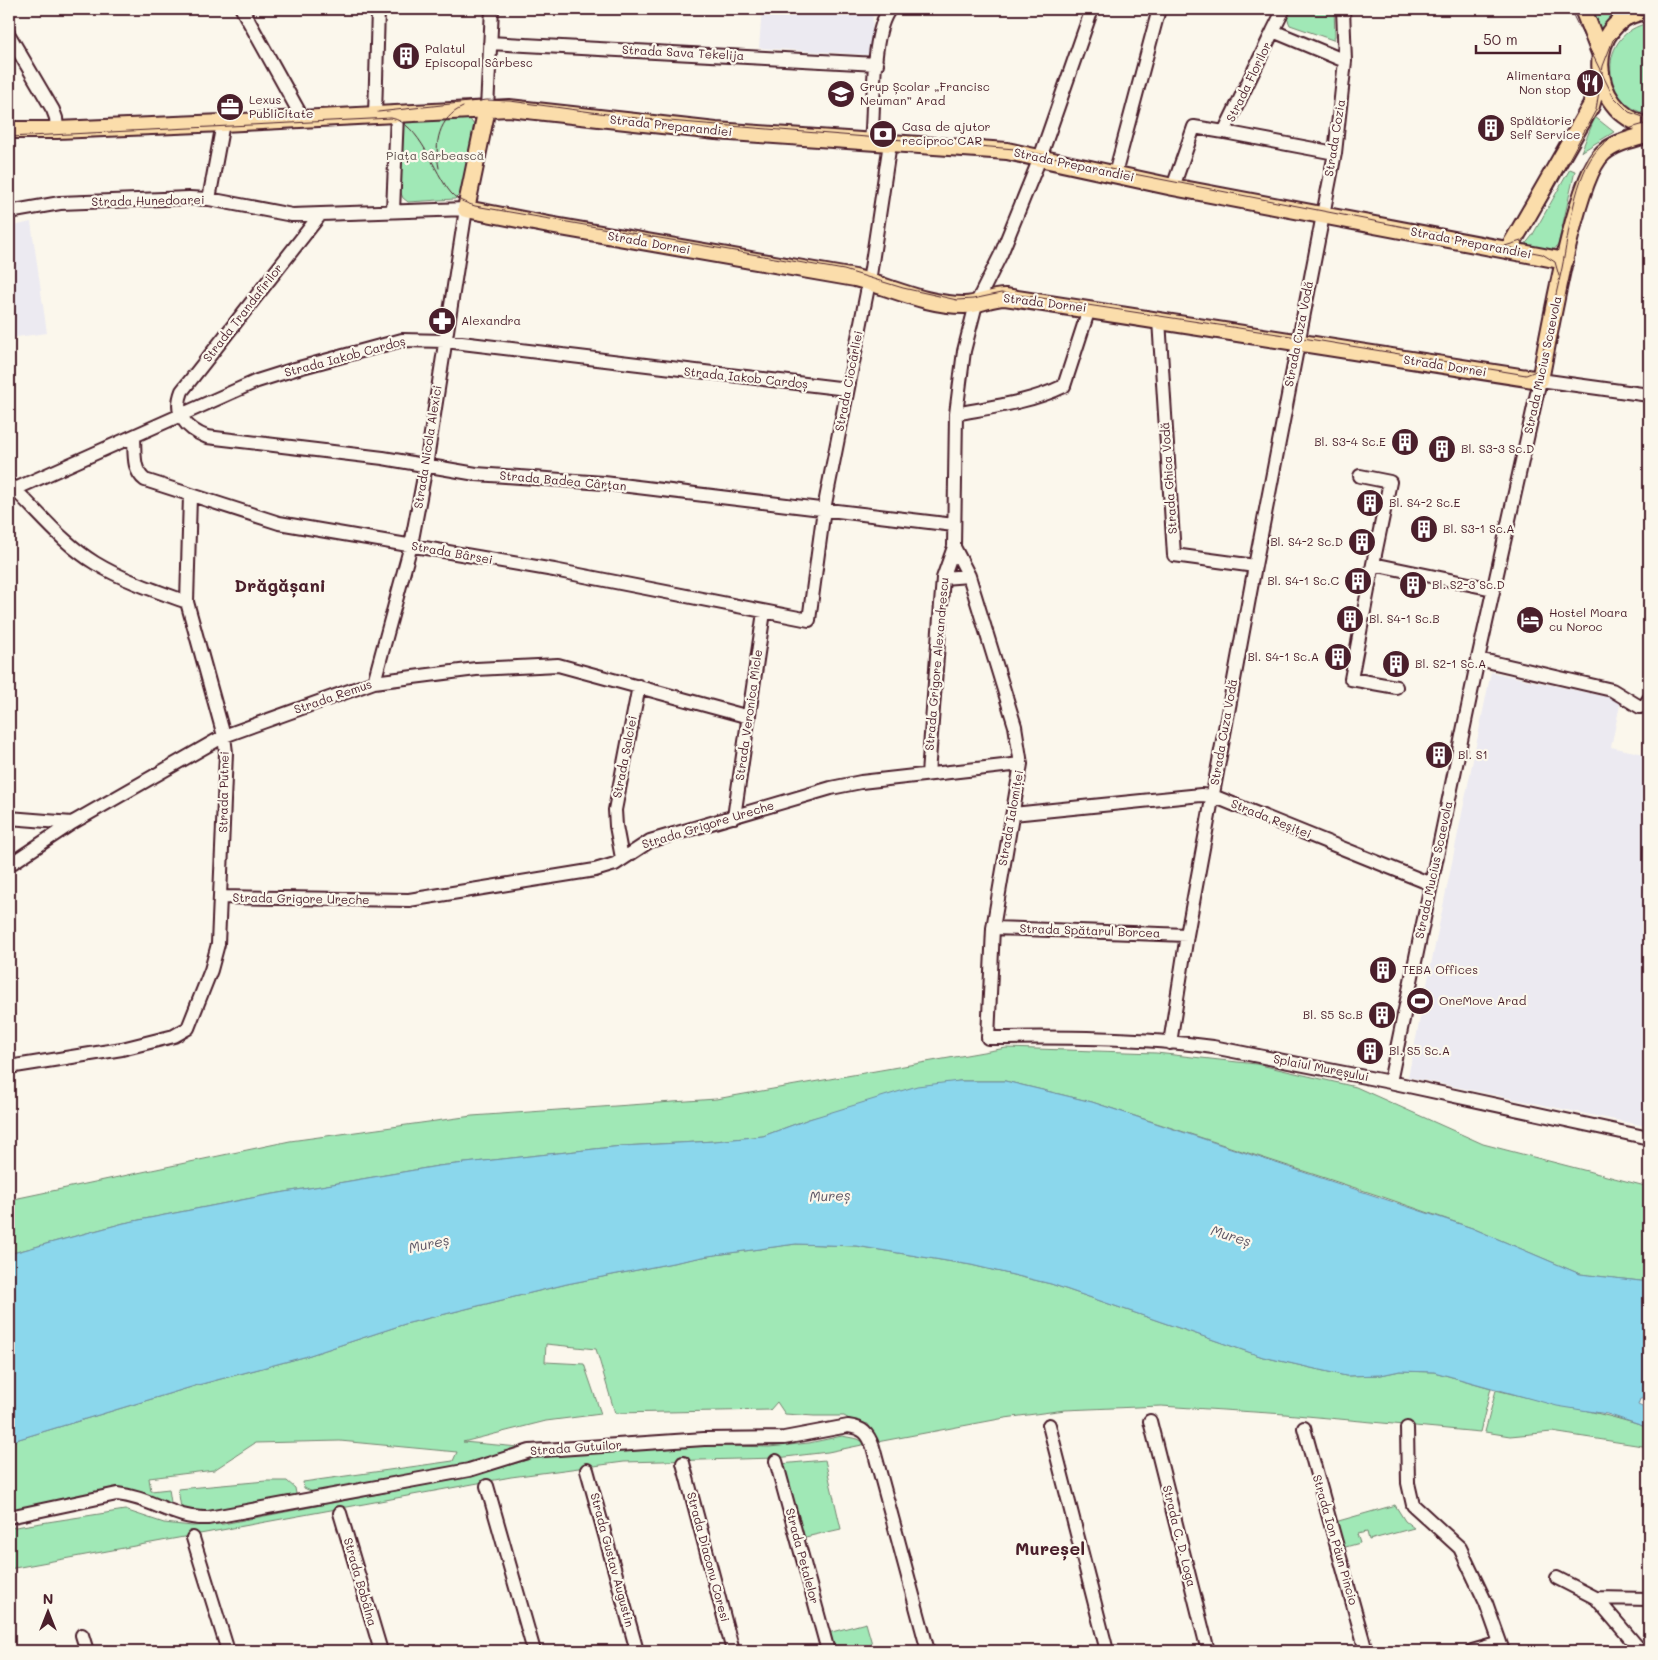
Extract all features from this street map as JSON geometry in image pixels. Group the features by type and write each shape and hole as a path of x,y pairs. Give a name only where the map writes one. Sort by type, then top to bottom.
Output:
{"main road":[{"path":"1583,9 1600,54 1601,72 1606,92 1616,109 1628,118 1649,126"},
{"path":"1600,54 1605,42 1624,12 1649,11"},
{"path":"1508,250 1591,106 1601,72"},
{"path":"466,209 487,108"},
{"name":"Strada Preparandiei","path":"58,130 509,108 716,130 1007,151 1173,187 1565,261"},
{"path":"9,130 58,130"},
{"path":"9,138 58,130"},
{"name":"Strada Mucius Scaevola","path":"1540,380 1576,215 1598,158 1615,145 1649,134"},
{"name":"Strada Dornei","path":"466,209 869,282 894,292 952,304 976,304 1005,297 1540,380"}],"street":[{"path":"242,9 303,118"},
{"path":"375,115 378,9"},
{"path":"487,108 492,9"},
{"path":"871,141 882,26 890,9"},
{"name":"Strada Grigore Alexandrescu","path":"928,774 943,578 954,547 956,414 964,352 976,304 1001,254 1040,158 1092,9"},
{"path":"1115,174 1159,9"},
{"name":"Strada Florilor","path":"1224,132 1284,9"},
{"name":"Strada Cozia","path":"1322,215 1335,153 1345,61 1343,9"},
{"path":"1273,31 1345,61"},
{"path":"9,35 53,110 58,130"},
{"name":"Strada Sava Tekelija","path":"490,43 877,64"},
{"path":"393,211 397,114"},
{"path":"209,200 223,123"},
{"name":"Strada Florilor","path":"1173,187 1194,127 1335,153"},
{"name":"Strada Ciocârliei","path":"809,620 824,509 869,282 890,143"},
{"name":"Strada Hunedoarei","path":"9,212 60,203 153,198 209,200 277,213 320,214 466,209"},
{"name":"Strada Nicola Alexici","path":"374,682 411,546 426,466 466,209"},
{"name":"Strada Trandafirilor","path":"181,416 178,406 182,391 320,214"},
{"name":"Strada Cuza Vodă","path":"1170,1043 1187,935 1322,215"},
{"path":"956,414 1051,393 1064,386 1089,309"},
{"name":"Strada Ghica Vodă","path":"1159,320 1174,555 1255,566"},
{"name":"Strada Iakob Cardoș","path":"12,486 134,437 257,382 295,369 402,340 419,339 847,389"},
{"path":"1540,380 1649,395"},
{"name":"Strada Mucius Scaevola","path":"1390,1082 1478,659 1540,380"},
{"name":"Strada Badea Cârțan","path":"181,416 195,432 208,437 476,474 604,483 954,525"},
{"name":"Strada Bârsei","path":"134,437 136,469 139,476 145,480 279,523 554,570 809,620"},
{"path":"1360,476 1390,482 1351,679 1396,687"},
{"path":"12,486 53,529 94,562 145,586 187,602"},
{"name":"Strada Putnei","path":"9,1066 122,1049 174,1036 188,1028 211,970 218,944 226,779 224,736 187,602 190,496"},
{"name":"Strada Ialomiței","path":"954,547 969,576 1015,726 1021,764 1014,814 993,928 988,1038"},
{"path":"1374,564 1493,589"},
{"path":"943,578 969,576"},
{"name":"Strada Veronica Micle","path":"734,817 764,612"},
{"path":"1478,659 1612,690 1640,706 1645,705 1649,699"},
{"name":"Strada Remus","path":"9,866 72,823 224,736 374,682 476,669 558,665 750,718"},
{"name":"Strada Salciei","path":"622,858 615,810 639,686"},
{"name":"Strada Grigore Ureche","path":"220,897 409,900 595,870 614,864 650,841 831,788 861,782 1021,764"},
{"name":"Strada Reșiței","path":"1014,814 1201,795 1213,796 1431,884"},
{"path":"9,818 72,823"},
{"name":"Strada Spătarul Borcea","path":"993,928 1187,935"},
{"name":"Splaiul Mureșului","path":"988,1038 1170,1043 1213,1047 1390,1082 1649,1138"},
{"name":"Strada C. D. Loga","path":"1150,1420 1208,1651"},
{"path":"1049,1425 1107,1651"},
{"name":"Strada Gutuilor","path":"9,1518 117,1494 130,1495 179,1516 193,1519 208,1518 469,1470 530,1451 714,1438 784,1438 848,1426 858,1427 868,1433 873,1447 928,1651"},
{"name":"Strada Ion Păun Pincio","path":"1304,1428 1366,1651"},
{"path":"1407,1428 1408,1483 1413,1505 1460,1548 1486,1602 1502,1647 1472,1651"},
{"name":"Strada Petalelor","path":"776,1461 828,1651"},
{"name":"Strada Diaconu Coresi","path":"683,1463 733,1651"},
{"name":"Strada Gustav Augustin","path":"587,1470 637,1651"},
{"path":"487,1486 534,1651"},
{"name":"Strada Bobâlna","path":"340,1513 381,1651"},
{"path":"193,1538 228,1651"},
{"path":"1557,1578 1596,1598 1641,1651"},
{"path":"1596,1598 1649,1599"},
{"path":"82,1635 87,1651"}],"shaded area":[{"path":"762,9 873,9 871,55 759,48"},
{"path":"31,222 47,333 9,338 9,227"},
{"path":"1491,672 1621,700 1611,747 1649,755 1649,975 1647,986 1649,987 1649,1127 1408,1077"}],"green space":[{"path":"1291,9 1334,9 1335,36 1333,40 1290,25 1287,18"},
{"path":"1593,9 1609,9 1618,13 1601,31"},
{"path":"1649,23 1649,115 1633,108 1621,97 1613,83 1611,68 1613,53 1620,40 1632,29"},
{"name":"Piața Sârbească","path":"467,115 474,125 462,192 455,199 408,202 403,198 400,191 401,131 405,121"},
{"path":"1595,117 1614,132 1581,152"},
{"path":"1570,169 1575,171 1558,245 1551,253 1523,247 1532,236"},
{"path":"1006,1048 1156,1053 1256,1064 1356,1087 1483,1144 1649,1187 1649,1282 1580,1274 1472,1228 1383,1197 1092,1102 1005,1081 959,1081 809,1119 763,1136 715,1141 622,1146 438,1166 262,1196 124,1223 9,1254 9,1200 290,1141 472,1116 716,1099"},
{"path":"796,1244 856,1246 971,1265 1051,1284 1263,1357 1346,1376 1381,1375 1400,1371 1434,1372 1491,1388 1480,1432 1285,1414 1161,1406 1065,1410 1005,1418 877,1442 868,1424 853,1421 844,1416 785,1414 777,1402 770,1410 615,1413 596,1349 546,1344 545,1362 584,1364 601,1414 546,1421 463,1442 519,1447 518,1451 491,1459 317,1494 304,1488 303,1482 453,1461 457,1452 340,1441 255,1443 214,1470 149,1478 151,1491 169,1489 172,1509 135,1493 9,1512 9,1442 198,1385 304,1357 405,1324 567,1284 708,1256"},
{"path":"1496,1390 1592,1412 1649,1428 1649,1447 1552,1432 1510,1436 1485,1432"},
{"path":"842,1436 858,1439 867,1444 828,1452 777,1458 624,1462 511,1477 9,1569 9,1528 125,1510 164,1523 192,1526 223,1524 472,1476 537,1457 706,1445 769,1447 809,1443"},
{"path":"825,1460 841,1529 801,1538 780,1464"},
{"path":"266,1481 287,1481 295,1488 297,1499 214,1515 182,1514 178,1489"},
{"path":"1395,1505 1405,1521 1414,1528 1369,1540 1367,1532 1357,1534 1360,1543 1342,1548 1335,1522"},
{"path":"866,1623 874,1651 833,1651 828,1633"}],"water":[{"name":"Mureș","path":"959,1081 1005,1081 1092,1102 1472,1228 1580,1274 1649,1282 1649,1398 1640,1399 1638,1405 1649,1410 1649,1428 1607,1414 1557,1406 1434,1372 1400,1371 1381,1375 1346,1376 1263,1357 1051,1284 971,1265 856,1246 796,1244 708,1256 567,1284 405,1324 304,1357 198,1385 9,1442 9,1254 124,1223 262,1196 438,1166 622,1146 715,1141 763,1136 809,1119 917,1086"}],"tram line":[{"path":"1570,9 1613,96 1629,112 1649,119"},
{"path":"1624,9 1648,18"},
{"path":"1505,246 1521,241 1527,236 1596,110 1603,66 1613,40 1629,25 1649,18"},
{"path":"378,112 487,100 510,101 644,119 1015,149 1542,254 1555,262 1559,276"},
{"path":"439,168 437,150 443,125 448,118 463,107"},
{"path":"9,137 391,118 401,122 410,129 426,150 451,193 475,206 844,270 903,288 957,300 973,299 1001,293 1035,297 1291,336 1526,375 1536,371 1540,365 1562,268 1570,222 1578,188 1584,173 1591,159 1604,143 1629,129 1649,123"}],"place":[{"name":"Palatul Episcopal Sârbesc","path":"406,56"},
{"name":"Alimentara Non stop","path":"1590,83"},
{"name":"Grup Școlar „Francisc Neuman” Arad","path":"841,94"},
{"name":"Lexus Publicitate","path":"230,107"},
{"name":"Spălătorie Self Service","path":"1491,128"},
{"name":"Casa de ajutor reciproc CAR","path":"883,134"},
{"name":"Alexandra","path":"442,321"},
{"name":"Bl. S3-4 Sc.E","path":"1405,442"},
{"name":"Bl. S3-3 Sc.D","path":"1442,449"},
{"name":"Bl. S4-2 Sc.E","path":"1370,503"},
{"name":"Bl. S3-1 Sc.A","path":"1424,529"},
{"name":"Bl. S4-2 Sc.D","path":"1362,542"},
{"name":"Bl. S4-1 Sc.C","path":"1358,581"},
{"name":"Bl. S2-3 Sc.D","path":"1413,585"},
{"name":"Bl. S4-1 Sc.B","path":"1350,619"},
{"name":"Hostel Moara cu Noroc","path":"1530,620"},
{"name":"Bl. S4-1 Sc.A","path":"1338,657"},
{"name":"Bl. S2-1 Sc.A","path":"1396,664"},
{"name":"Bl. S1","path":"1439,755"},
{"name":"TEBA Offices","path":"1383,970"},
{"name":"OneMove Arad","path":"1420,1001"},
{"name":"Bl. S5 Sc.B","path":"1382,1015"},
{"name":"Bl. S5 Sc.A","path":"1370,1051"}],"district":[{"name":"Drăgășani","path":"280,586"},
{"name":"Mureșel","path":"1050,1549"}]}
